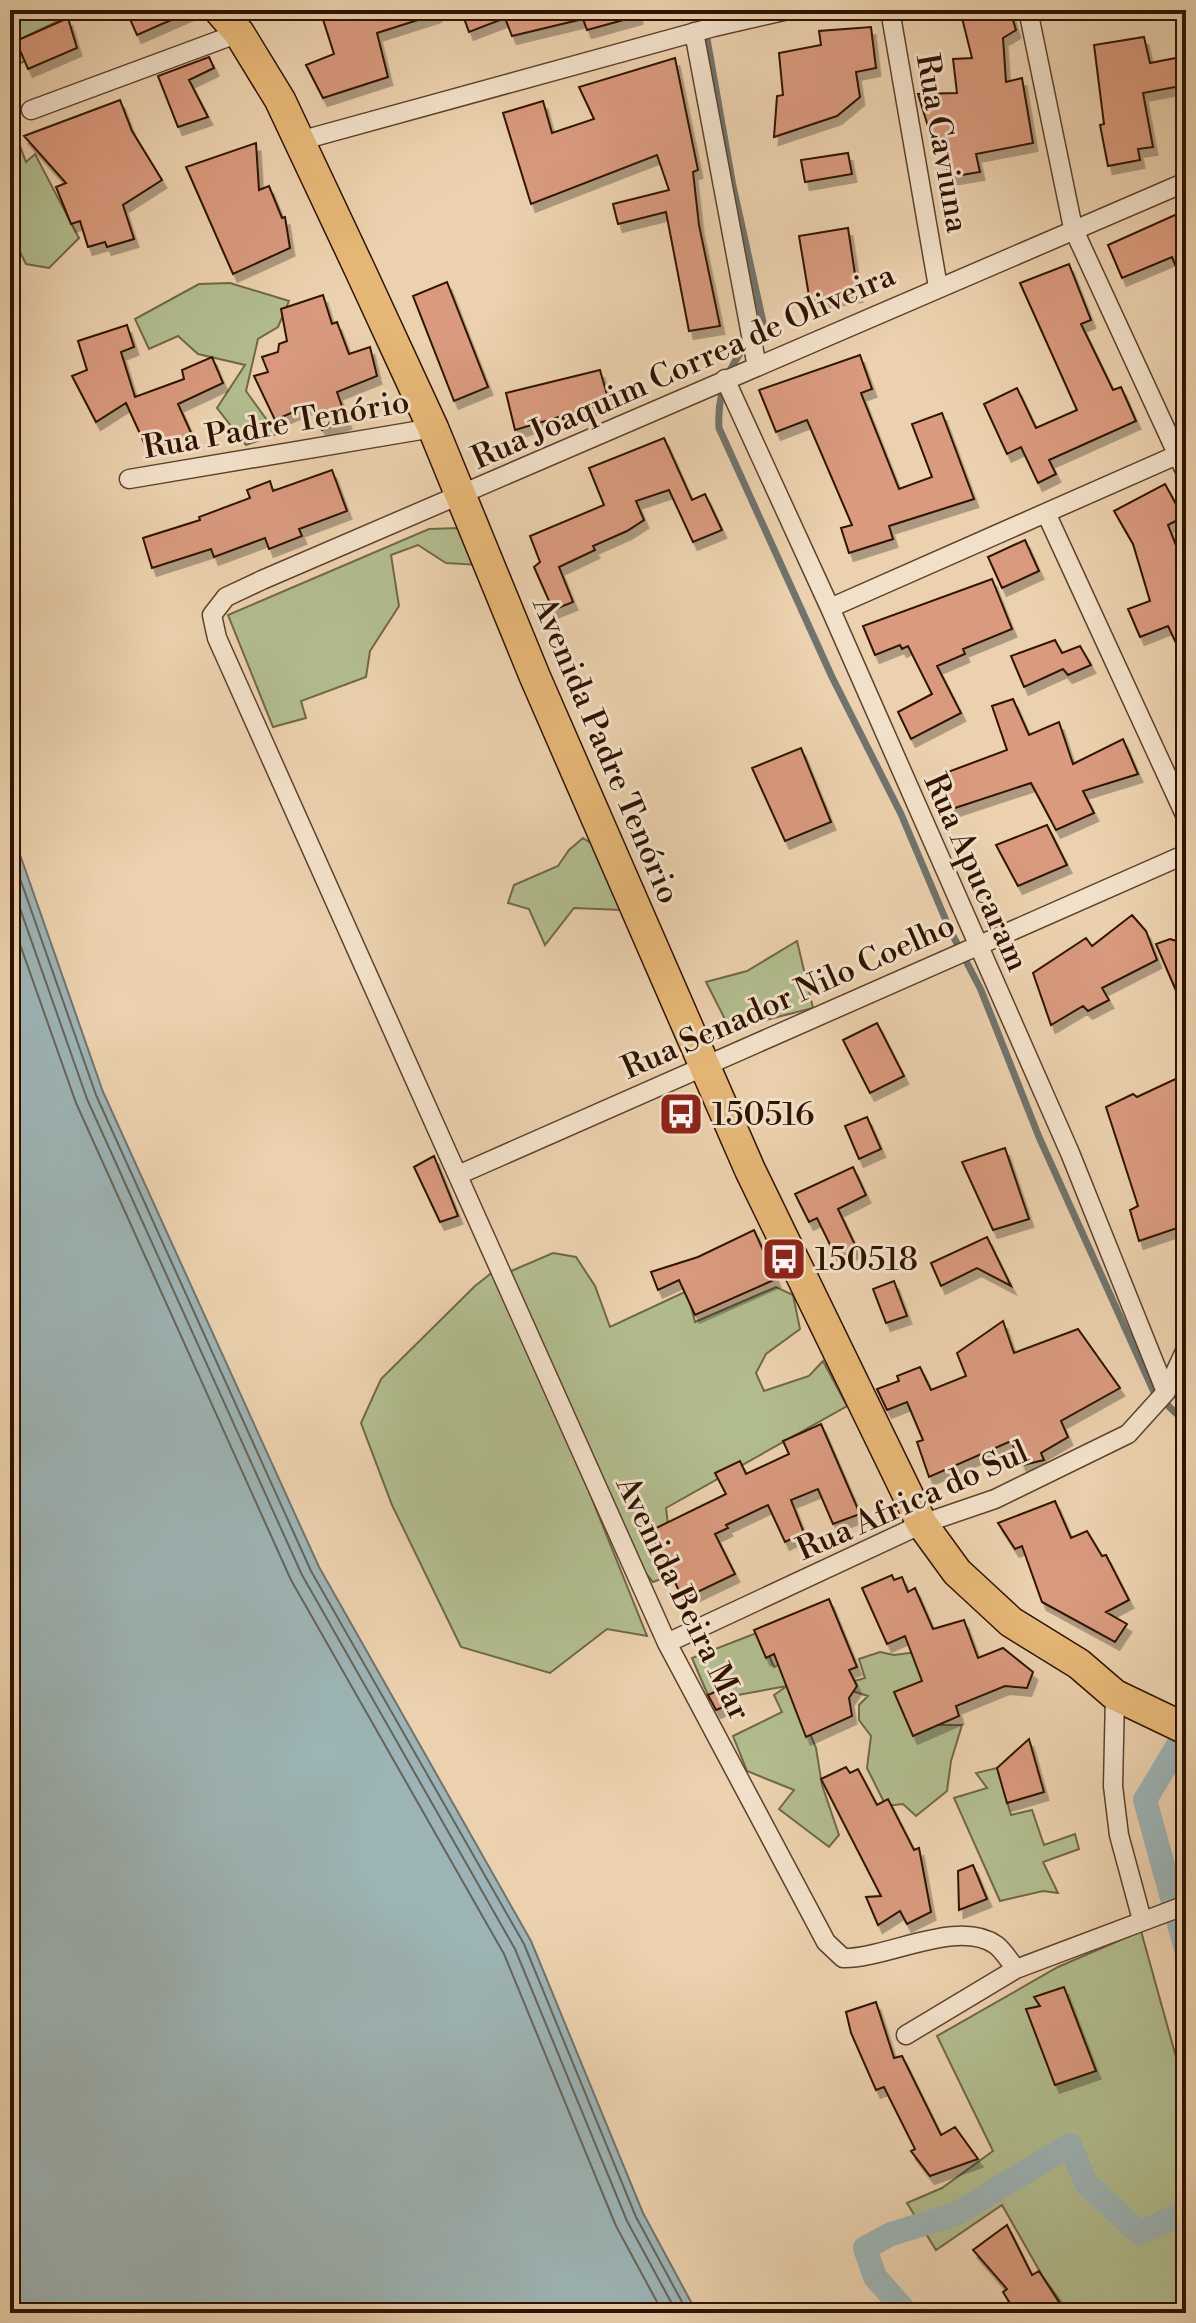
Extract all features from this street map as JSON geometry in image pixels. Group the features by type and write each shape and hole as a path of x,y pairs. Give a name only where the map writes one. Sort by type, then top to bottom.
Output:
{"main road":[{"name":"Avenida Padre Tenório","path":"219,10 239,33 280,100 433,428 541,692 750,1170 922,1524 957,1572 982,1598 1045,1646 1079,1664 1115,1695 1186,1729"}],"street":[{"path":"299,141 694,32 712,18 788,10"},
{"name":"Rua Caviuna","path":"890,10 938,287"},
{"path":"830,608 1046,513 1184,460 1073,228 1028,10"},
{"path":"694,32 757,367"},
{"path":"31,110 239,33"},
{"name":"Rua Joaquim Correa de Oliveira","path":"212,615 226,597 1073,228 1186,182"},
{"name":"Rua Apucaram","path":"725,379 830,608 976,946 1070,1153 1166,1392"},
{"name":"Rua Padre Tenório","path":"129,479 433,428"},
{"path":"1046,513 1186,817"},
{"name":"Avenida Beira Mar","path":"212,615 223,653 667,1643 826,1942 843,1958 864,1959 924,1940 972,1937 995,1945 1016,1969"},
{"name":"Rua Senador Nilo Coelho","path":"458,1175 1186,854"},
{"name":"Rua Africa do Sul","path":"667,1643 922,1524 995,1499 1128,1434 1166,1392 1186,1349"},
{"path":"1115,1695 1113,1786 1119,1835 1150,1917"},
{"path":"906,2035 1016,1969 1186,1905"}],"green space":[{"path":"10,10 72,10 73,14 16,41 25,61 10,68"},
{"path":"10,119 26,162 35,154 79,238 49,268 26,264 10,232"},
{"path":"230,283 289,301 278,327 258,339 246,391 277,434 246,445 217,408 245,365 198,354 178,336 149,349 135,319 199,284"},
{"path":"459,528 479,565 446,563 418,545 391,555 399,606 370,651 366,677 301,701 306,718 273,727 228,615 429,529"},
{"path":"583,838 597,847 621,910 574,908 545,945 529,909 508,903 514,885 558,866 569,850"},
{"path":"797,941 813,1008 730,1029 706,982 747,971"},
{"path":"553,1253 576,1257 595,1286 610,1327 687,1291 695,1322 776,1287 793,1295 800,1329 766,1354 756,1373 764,1391 809,1376 823,1361 847,1406 666,1508 674,1574 653,1582 641,1567 509,1272"},
{"path":"499,1267 647,1636 607,1629 550,1673 461,1647 392,1505 361,1423 381,1379 475,1286"},
{"path":"759,1632 774,1667 794,1656 800,1709 816,1748 822,1785 839,1835 829,1847 779,1809 794,1790 747,1771 733,1736 782,1712 774,1695 787,1686 710,1700 692,1658"},
{"path":"880,1652 894,1655 917,1652 929,1685 929,1725 962,1725 951,1761 947,1791 916,1816 903,1804 886,1806 867,1768 871,1736 859,1720 859,1705 868,1696 836,1686 865,1678 859,1659"},
{"path":"997,1768 1011,1815 1032,1810 1044,1845 1075,1834 1079,1849 1043,1862 1058,1893 1043,1891 1000,1901 954,1798 987,1788 976,1773"},
{"path":"1141,1931 1186,2093 1186,2313 1069,2313 1043,2277 1002,2205 936,2250 907,2203 942,2188 993,2151 937,2036 1058,1967"}],"water":[{"path":"10,826 103,1092 319,1567 531,1941 643,2213 697,2313 10,2313"}],"building":[{"path":"126,10 194,10 137,35"},
{"path":"320,10 437,10 437,14 377,33 388,77 323,98 306,65 334,54"},
{"path":"461,10 637,10 638,16 587,30 583,19 512,36 505,18 469,32"},
{"path":"960,10 1010,10 1016,30 1003,38 1006,82 1022,78 1033,143 976,154 980,172 949,177 940,136 931,136 918,94 957,93 953,59 972,58"},
{"path":"68,18 77,48 28,69 16,41"},
{"path":"871,27 876,68 856,72 860,97 837,116 774,137 777,96 783,95 779,53 821,45 819,31"},
{"path":"1144,37 1150,63 1186,56 1186,85 1143,93 1153,147 1138,149 1140,160 1108,166 1100,125 1104,124 1094,45"},
{"path":"209,57 214,68 189,80 208,117 178,127 158,76"},
{"path":"675,58 698,170 693,172 699,225 720,326 689,331 666,212 618,224 613,204 669,190 657,155 531,204 503,113 543,101 552,133 594,119 579,87"},
{"path":"120,100 132,131 162,180 123,205 134,239 107,247 105,242 88,247 80,221 71,224 56,187 66,183 24,136"},
{"path":"256,143 259,190 269,186 282,218 285,217 290,248 233,274 186,167"},
{"path":"848,153 852,174 805,182 801,160"},
{"path":"1186,210 1186,290 1172,257 1122,278 1108,245"},
{"path":"848,228 858,294 810,302 799,236"},
{"path":"1069,264 1091,320 1081,324 1113,390 1121,387 1136,421 1049,460 1056,474 1038,483 1021,447 1007,454 984,404 1017,388 1036,428 1077,410 1020,283"},
{"path":"447,282 488,387 454,401 413,296"},
{"path":"323,295 332,324 337,322 349,354 370,347 377,376 337,392 347,421 322,430 312,404 275,420 254,376 268,372 262,357 278,352 279,344 287,341 281,309"},
{"path":"127,325 134,347 121,352 135,397 184,379 182,370 212,357 223,383 178,404 192,435 147,449 126,403 96,422 72,376 87,370 78,341"},
{"path":"860,355 872,389 861,393 899,489 932,477 912,424 942,413 974,499 889,526 893,539 849,553 841,528 852,525 807,420 776,432 759,390"},
{"path":"600,370 609,402 515,430 506,393"},
{"path":"664,438 692,500 705,494 722,530 693,542 669,490 636,501 644,520 593,546 595,550 559,567 573,602 553,610 534,567 540,562 530,536 604,505 589,468"},
{"path":"332,470 347,511 299,529 302,536 269,549 265,538 214,557 211,549 152,568 143,538 200,520 199,517 250,498 247,490 270,481 273,491"},
{"path":"1165,484 1183,517 1168,525 1186,571 1178,577 1186,598 1186,664 1168,626 1140,637 1128,609 1150,601 1133,544 1114,511"},
{"path":"1025,540 1039,571 1002,588 988,557"},
{"path":"992,579 1012,629 963,649 965,654 937,666 961,713 911,739 898,712 932,694 908,646 902,649 900,645 875,655 863,626"},
{"path":"1055,640 1062,653 1080,646 1091,665 1068,675 1063,669 1024,687 1011,656"},
{"path":"1013,699 1029,735 1059,722 1073,764 1123,739 1138,774 1083,791 1094,813 1056,830 1031,783 952,809 937,776 1007,750 992,706"},
{"path":"801,748 831,822 785,841 752,768"},
{"path":"1047,825 1067,865 1018,886 996,845"},
{"path":"1132,915 1146,931 1157,960 1102,988 1109,1000 1088,1011 1083,1006 1051,1025 1033,973 1086,938 1092,946"},
{"path":"1170,939 1186,944 1186,1014 1156,944"},
{"path":"877,1023 904,1076 870,1093 843,1040"},
{"path":"1186,1074 1186,1225 1139,1241 1130,1210 1138,1206 1106,1107 1133,1094 1137,1097"},
{"path":"867,1117 881,1149 859,1159 845,1126"},
{"path":"1005,1148 1029,1219 993,1230 962,1162"},
{"path":"434,1156 458,1216 440,1222 414,1167"},
{"path":"853,1167 866,1195 838,1209 857,1249 837,1259 817,1218 809,1222 795,1194"},
{"path":"754,1230 776,1279 695,1315 679,1280 658,1290 651,1272 698,1257"},
{"path":"987,1237 1011,1286 977,1268 941,1286 931,1263"},
{"path":"894,1281 907,1316 886,1323 873,1289"},
{"path":"1003,1321 1014,1353 1078,1329 1120,1388 1061,1421 1068,1437 1041,1453 1044,1460 1023,1465 1011,1441 929,1477 917,1442 923,1440 907,1402 887,1410 877,1389 899,1381 897,1376 920,1367 931,1390 966,1376 957,1353"},
{"path":"821,1424 860,1514 833,1524 818,1489 791,1500 804,1533 785,1542 768,1505 726,1525 728,1528 715,1534 735,1574 683,1599 650,1531 726,1494 715,1473 740,1461 746,1474 789,1454 783,1441"},
{"path":"1055,1501 1071,1538 1087,1531 1102,1556 1106,1555 1129,1600 1106,1612 1127,1624 1115,1642 1042,1602 1022,1546 1015,1549 998,1523"},
{"path":"892,1575 894,1580 902,1577 908,1592 915,1588 933,1629 964,1620 978,1658 1003,1648 1033,1672 1027,1688 1005,1686 956,1706 959,1716 913,1736 894,1692 922,1681 905,1636 887,1644 862,1588"},
{"path":"829,1599 857,1667 849,1670 857,1686 849,1698 852,1716 806,1737 774,1654 766,1658 754,1630"},
{"path":"719,1690 726,1706 716,1710 708,1695"},
{"path":"1029,1739 1044,1792 1007,1803 997,1768"},
{"path":"846,1767 850,1773 858,1769 877,1805 888,1799 914,1850 919,1848 931,1912 907,1924 900,1911 878,1925 866,1897 881,1896 821,1779"},
{"path":"973,1865 987,1899 959,1910 958,1871"},
{"path":"1064,1987 1096,2071 1055,2085 1026,2009 1040,2006 1034,1997"},
{"path":"876,2002 894,2058 902,2056 941,2135 955,2127 978,2159 930,2176 911,2151 915,2149 884,2087 876,2090 851,2033 846,2012"},
{"path":"1007,2225 1032,2275 1039,2271 1066,2313 1016,2313 1003,2292 1007,2289 973,2250"}],"waterway":[{"path":"707,39 733,186 763,322 736,359 724,384 719,428 832,677 901,814 950,930 981,990 1039,1137 1154,1392 1186,1423"},
{"path":"1186,1732 1145,1800 1186,1949"},
{"path":"907,2313 875,2277 865,2248 891,2234 956,2214 1070,2145 1086,2183 1139,2233 1186,2212"}],"place":[{"name":"150516","path":"681,1114"},
{"name":"150518","path":"784,1259"}]}
